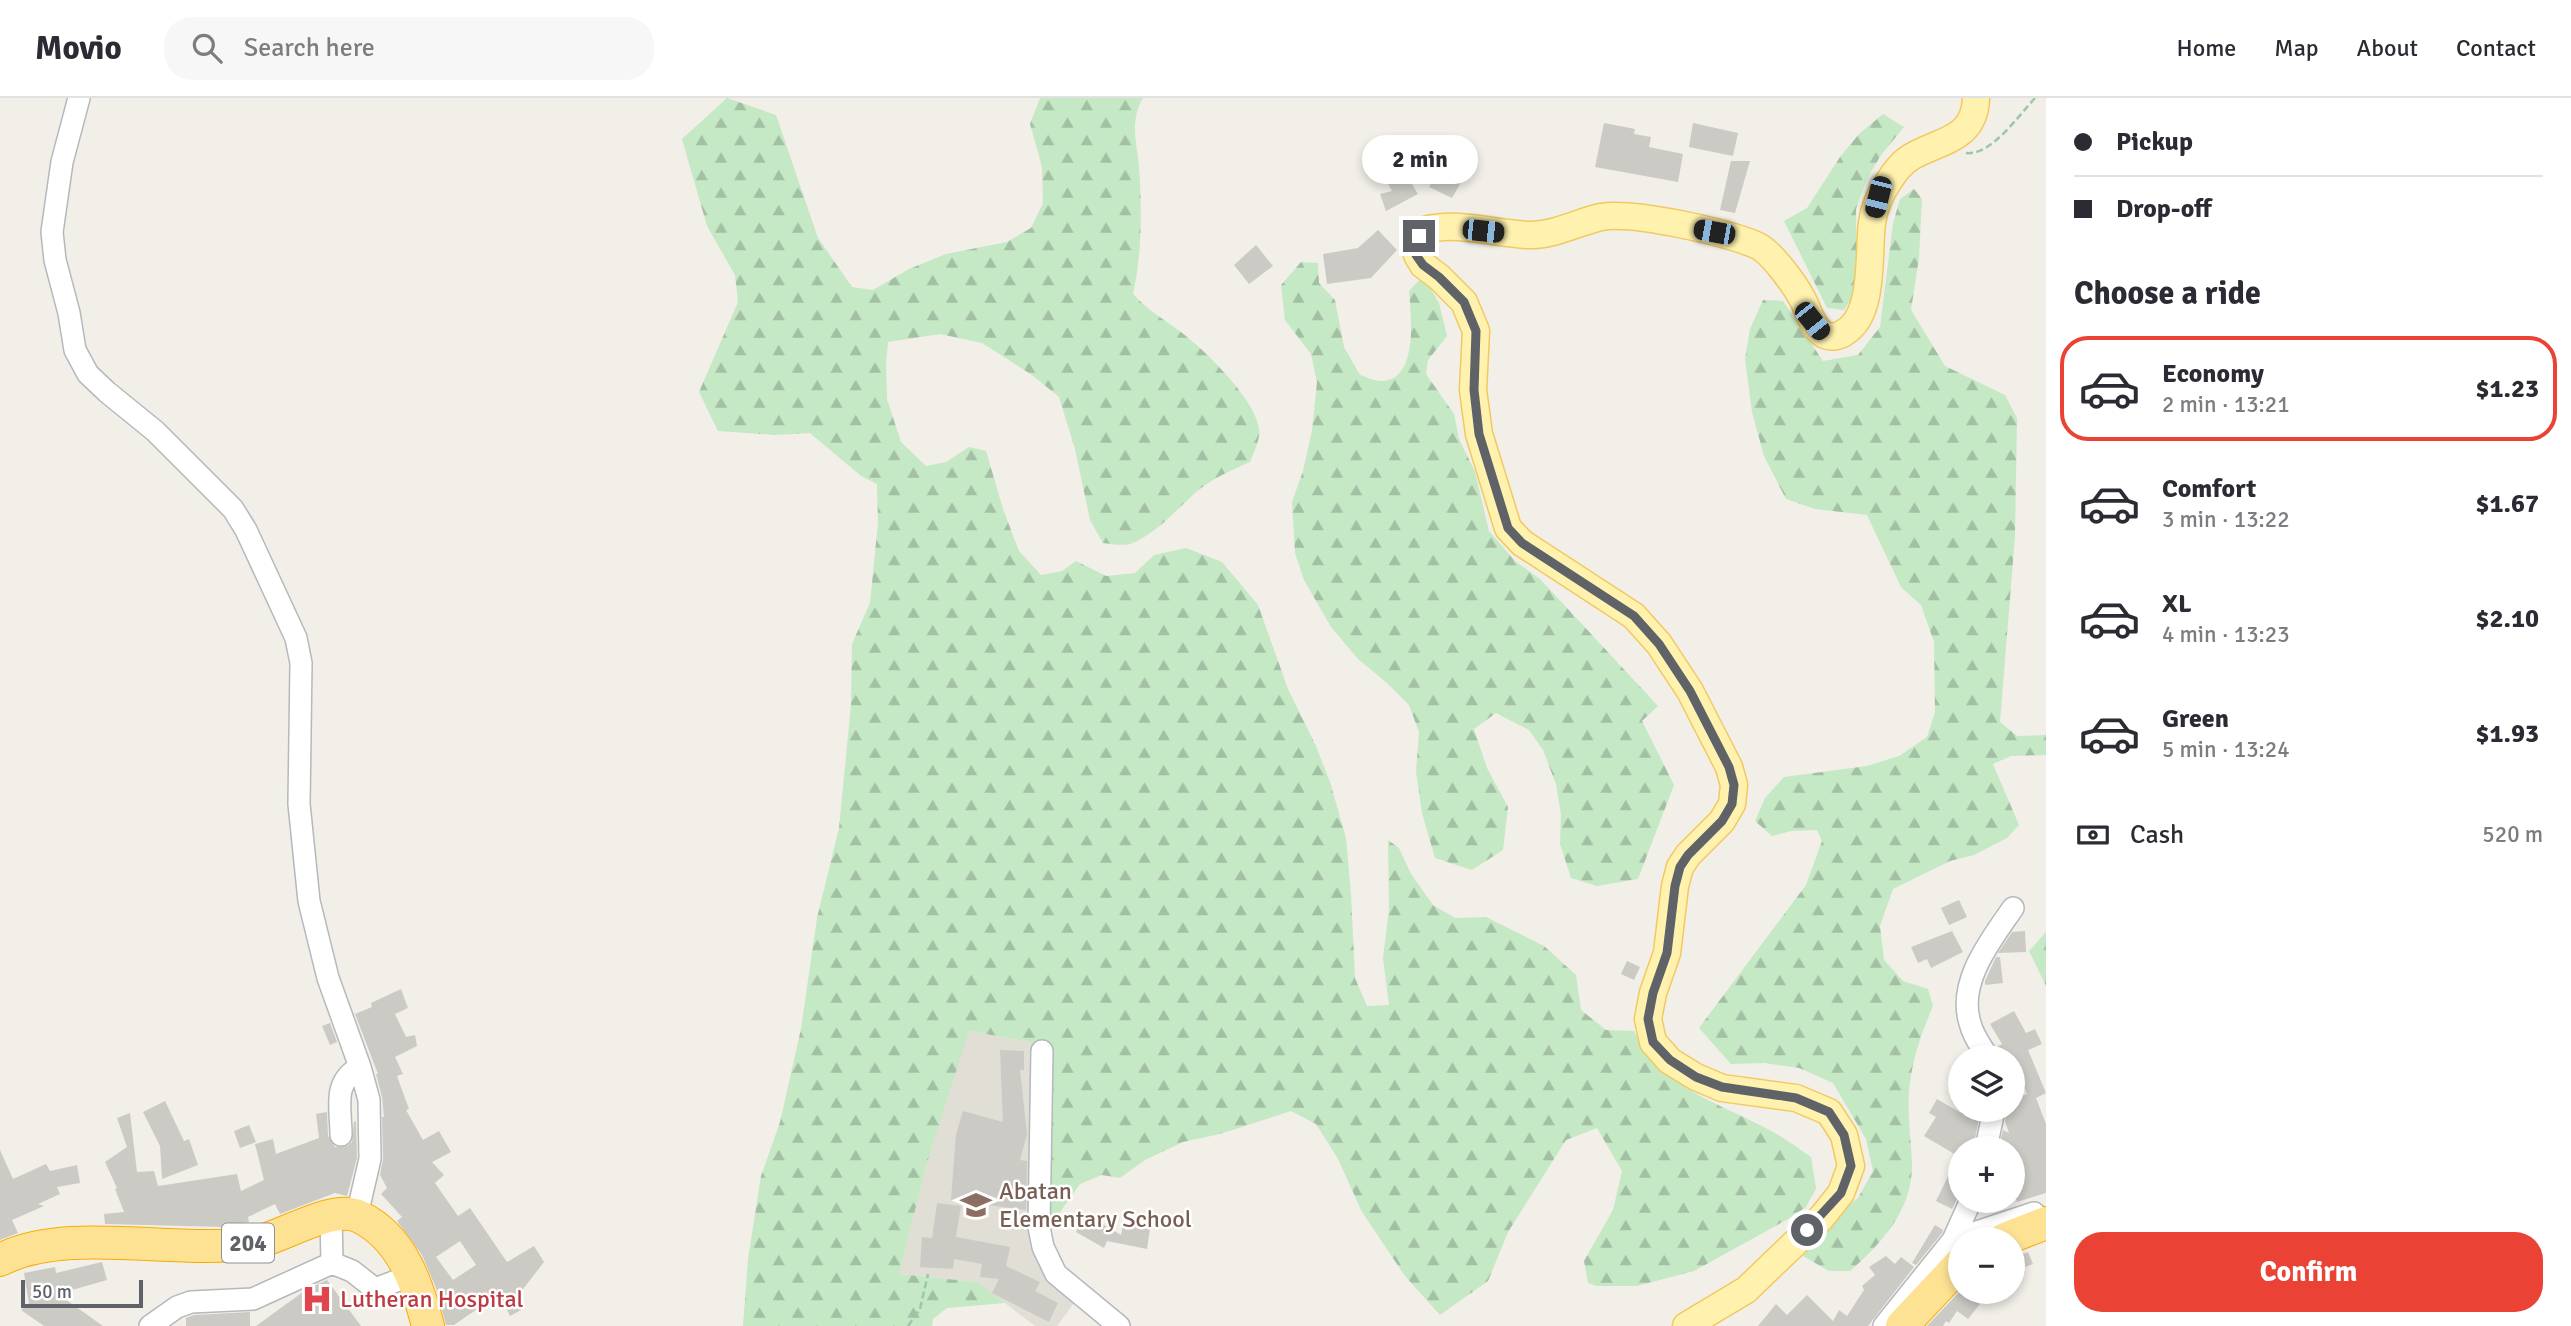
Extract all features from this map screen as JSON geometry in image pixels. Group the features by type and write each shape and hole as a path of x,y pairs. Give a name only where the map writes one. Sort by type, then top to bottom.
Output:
{"highway":[{"name":"204","path":"0,1260 26,1250 58,1244 168,1246 254,1242 273,1238 301,1224 344,1215"},
{"path":"344,1215 376,1228 396,1248 412,1275 428,1326"},
{"path":"2025,1231 2046,1223"},
{"path":"1902,1326 1948,1264"}],"main road":[{"path":"1686,1326 1746,1290 1828,1209 1841,1193 1851,1166 1844,1135 1829,1112 1796,1098 1722,1087 1696,1077 1670,1060 1653,1042 1648,1019 1653,993 1667,953 1675,886 1680,867 1688,855 1722,821 1732,804 1734,785 1729,767 1690,691 1659,644 1634,616 1522,543 1508,528 1479,434 1474,390 1476,331 1464,302 1423,265 1416,255 1416,244 1425,230 1440,226 1533,235 1604,216 1631,217 1738,237 1764,248 1803,299 1812,321 1823,334 1832,337 1853,326 1865,303 1871,271 1872,221 1878,197 1903,163 1925,150 1949,142 1966,128 1976,113 1976,98"}],"street":[{"path":"79,98 62,162 52,232 55,260 69,313 75,350 88,374 155,431 233,509 246,530 296,638 301,663 299,804 309,901 328,978 369,1100 370,1159 344,1215 332,1263"},
{"path":"1980,1045 1973,1033 1966,1003 1970,985 1980,960 2013,908"},
{"path":"1042,1051 1040,1227 1043,1247 1056,1274 1119,1326"},
{"path":"341,1135 342,1083 350,1072 360,1067"},
{"path":"2009,1227 2046,1209"},
{"path":"1884,1326 1948,1261"},
{"path":"150,1326 184,1304 253,1300 332,1263 352,1270 375,1289 412,1275"}],"path":[{"path":"1949,142 1963,152 1975,153 2000,137 2035,98"},
{"path":"908,1326 920,1309 928,1274"}],"shaded area":[{"name":"Abatan Elementary School","path":"968,1031 1036,1043 1036,1246 1077,1299 1057,1326 1035,1326 977,1282 899,1274 927,1163"}],"green space":[{"path":"727,98 776,115 818,238 852,287 873,290 909,269 946,254 1007,242 1031,228 1043,203 1042,167 1030,124 1040,98 1143,98 1135,124 1141,215 1140,247 1133,294 1201,349 1245,398 1258,425 1259,436 1250,462 1207,484 1156,529 1139,540 1127,545 1103,543 1090,520 1075,449 1059,397 1032,375 982,343 940,334 888,342 887,399 901,442 926,466 946,462 969,447 986,451 1019,551 1041,575 1062,571 1076,561 1106,576 1135,573 1154,555 1186,548 1222,562 1258,605 1288,689 1330,782 1346,838 1355,978 1367,1006 1389,1005 1383,958 1389,909 1388,840 1399,848 1411,874 1433,905 1455,918 1486,917 1544,946 1576,975 1581,1010 1606,1030 1634,1031 1646,1051 1677,1082 1775,1133 1811,1157 1816,1188 1806,1207 1694,1271 1637,1286 1597,1286 1588,1283 1584,1261 1613,1210 1622,1171 1597,1128 1566,1140 1508,1232 1488,1281 1440,1315 1405,1276 1362,1212 1338,1159 1316,1124 1291,1111 1220,1134 1183,1142 1145,1160 1120,1178 1102,1175 1080,1184 1036,1246 1036,1043 969,1031 927,1163 899,1274 977,1282 1005,1303 947,1308 933,1319 932,1326 743,1326 748,1259 761,1176 780,1122 801,1029 817,918 839,828 851,705 852,644 870,603 878,523 877,484 861,476 810,433 775,435 718,431 699,392 738,302 735,275 707,226 682,139"},
{"path":"1883,114 1904,127 1881,155 1867,179 1856,209 1857,291 1844,310 1827,308 1784,221 1807,208 1840,157 1859,134"},
{"path":"1914,189 1922,199 1919,258 1911,310 1945,366 2005,395 2017,418 2015,536 2000,722 2017,736 2046,735 2046,755 2011,756 1993,764 2019,825 2007,838 1974,855 1950,861 1893,889 1880,926 1884,960 1903,981 1928,989 1933,1006 1911,1073 1908,1103 1911,1180 1901,1210 1884,1237 1850,1271 1829,1271 1803,1256 1828,1222 1858,1198 1873,1171 1866,1139 1833,1083 1799,1068 1764,1063 1731,1064 1699,1028 1806,885 1822,841 1817,830 1791,831 1772,836 1755,821 1765,798 1784,777 1867,766 1899,756 1927,737 1935,712 1934,642 1921,605 1901,587 1867,515 1815,509 1786,499 1764,456 1752,412 1745,359 1750,329 1763,300 1783,301 1823,361 1858,355 1880,327 1893,223 1900,199"},
{"path":"1301,262 1318,263 1319,283 1335,300 1344,347 1360,375 1373,380 1393,378 1402,370 1410,345 1409,291 1423,276 1439,303 1447,336 1428,360 1426,374 1454,414 1459,439 1475,472 1489,531 1515,561 1540,579 1658,706 1642,721 1674,785 1638,879 1597,886 1571,878 1560,844 1561,814 1556,784 1543,750 1529,730 1496,713 1474,729 1487,768 1508,807 1503,850 1472,870 1435,858 1422,813 1416,772 1419,732 1409,705 1358,659 1331,627 1304,580 1295,553 1292,502 1303,471 1312,431 1317,382 1311,354 1285,320 1281,285"},
{"path":"2046,932 2046,986 2029,951"}],"building":[{"path":"1604,123 1635,129 1634,134 1651,137 1649,147 1683,154 1678,182 1595,167"},
{"path":"1693,123 1738,133 1733,156 1689,147"},
{"path":"1731,161 1750,161 1735,213 1720,210"},
{"path":"1442,163 1464,177 1452,198 1429,187"},
{"path":"1404,171 1418,194 1386,211 1380,194 1392,191 1387,182"},
{"path":"1378,230 1397,250 1371,278 1327,284 1323,254 1358,248"},
{"path":"1256,245 1273,266 1249,284 1234,265"},
{"path":"1959,900 1967,917 1949,925 1941,908"},
{"path":"1952,931 1963,952 1931,968 1927,959 1918,963 1911,947"},
{"path":"2025,931 2026,952 1998,953 2012,932"},
{"path":"1996,957 2000,957 2003,983 1985,985 1985,981"},
{"path":"1627,961 1640,967 1634,980 1621,974"},
{"path":"401,989 408,1008 395,1014 406,1037 415,1035 417,1046 395,1057 403,1074 397,1076 409,1109 406,1110 423,1140 439,1131 451,1152 432,1162 444,1175 435,1183 458,1216 470,1208 507,1262 534,1246 544,1262 517,1297 523,1309 510,1316 499,1294 454,1325 446,1325 436,1288 422,1255 397,1221 402,1217 381,1194 387,1188 380,1175 383,1159 382,1097 378,1074 355,1014 372,1007 371,1003","holes":["460,1241 476,1265 453,1280 436,1257"]},
{"path":"2014,1011 2026,1033 2035,1029 2042,1044 2028,1050 2046,1093 2036,1098 2046,1124 2046,1193 2025,1200 2025,1136 2002,1136 2003,1130 2009,1133 2005,1122 2025,1122 2025,1045 2000,1045 1990,1024"},
{"path":"330,1023 337,1042 330,1045 322,1026"},
{"path":"1000,1050 1024,1051 1024,1070 1020,1070 1027,1134 1020,1160 1027,1161 1026,1210 951,1200 956,1134 963,1111 1003,1122"},
{"path":"1937,1099 1948,1105 1948,1122 1978,1122 1975,1136 1948,1136 1948,1150 1924,1136 1936,1117 1929,1113"},
{"path":"165,1101 184,1141 189,1139 198,1165 162,1179 160,1146 143,1112"},
{"path":"327,1112 328,1136 335,1147 347,1146 352,1142 356,1121 357,1158 347,1196 335,1193 280,1214 275,1204 248,1217 249,1222 225,1227 105,1224 104,1214 124,1212 105,1162 127,1147 117,1118 130,1113 137,1172 154,1171 158,1186 237,1174 241,1191 264,1180 255,1144 273,1139 276,1154 319,1138 316,1114"},
{"path":"249,1125 256,1142 240,1148 234,1131"},
{"path":"0,1150 13,1179 46,1164 50,1171 77,1165 80,1183 57,1187 60,1194 38,1204 44,1206 12,1220 18,1233 0,1240"},
{"path":"1948,1176 1948,1207 1936,1201"},
{"path":"937,1203 961,1206 956,1237 1010,1247 1006,1266 1040,1282 1035,1291 1058,1303 1049,1322 992,1293 999,1279 980,1277 982,1264 954,1259 953,1269 920,1267 922,1237 932,1238"},
{"path":"1086,1214 1121,1235 1123,1224 1150,1229 1147,1249 1107,1241 1104,1248 1076,1232"},
{"path":"1935,1225 1943,1230 1942,1233 1916,1265 1912,1263"},
{"path":"2028,1252 2033,1264 2025,1267 2025,1253"},
{"path":"1886,1256 1895,1264 1901,1257 1914,1267 1868,1326 1758,1326 1776,1304 1787,1315 1807,1295 1833,1321 1839,1310 1847,1316 1864,1290 1862,1286 1875,1275 1869,1267"},
{"path":"102,1262 107,1280 58,1294 103,1326 44,1326 21,1310 29,1303 24,1273 55,1267 56,1273"},
{"name":"Lutheran Hospital","path":"327,1280 361,1326 256,1326 307,1289"},
{"path":"1948,1304 1980,1304 1968,1319 1957,1311 1949,1323 1946,1321 1943,1326 1927,1326"},
{"path":"250,1312 250,1326 186,1326 186,1318 194,1315"}],"place":[{"name":"Abatan Elementary School","path":"976,1205"},
{"name":"Lutheran Hospital","path":"317,1299"}],"route":[{"path":"1419,236 1416,255 1423,265 1464,302 1476,331 1474,390 1479,434 1508,528 1522,543 1634,616 1659,644 1690,691 1729,767 1734,785 1732,804 1722,821 1688,855 1680,867 1675,886 1667,953 1653,993 1648,1019 1653,1042 1670,1060 1696,1077 1722,1087 1796,1098 1829,1112 1844,1135 1851,1166 1841,1193 1822,1217 1807,1230"}]}
